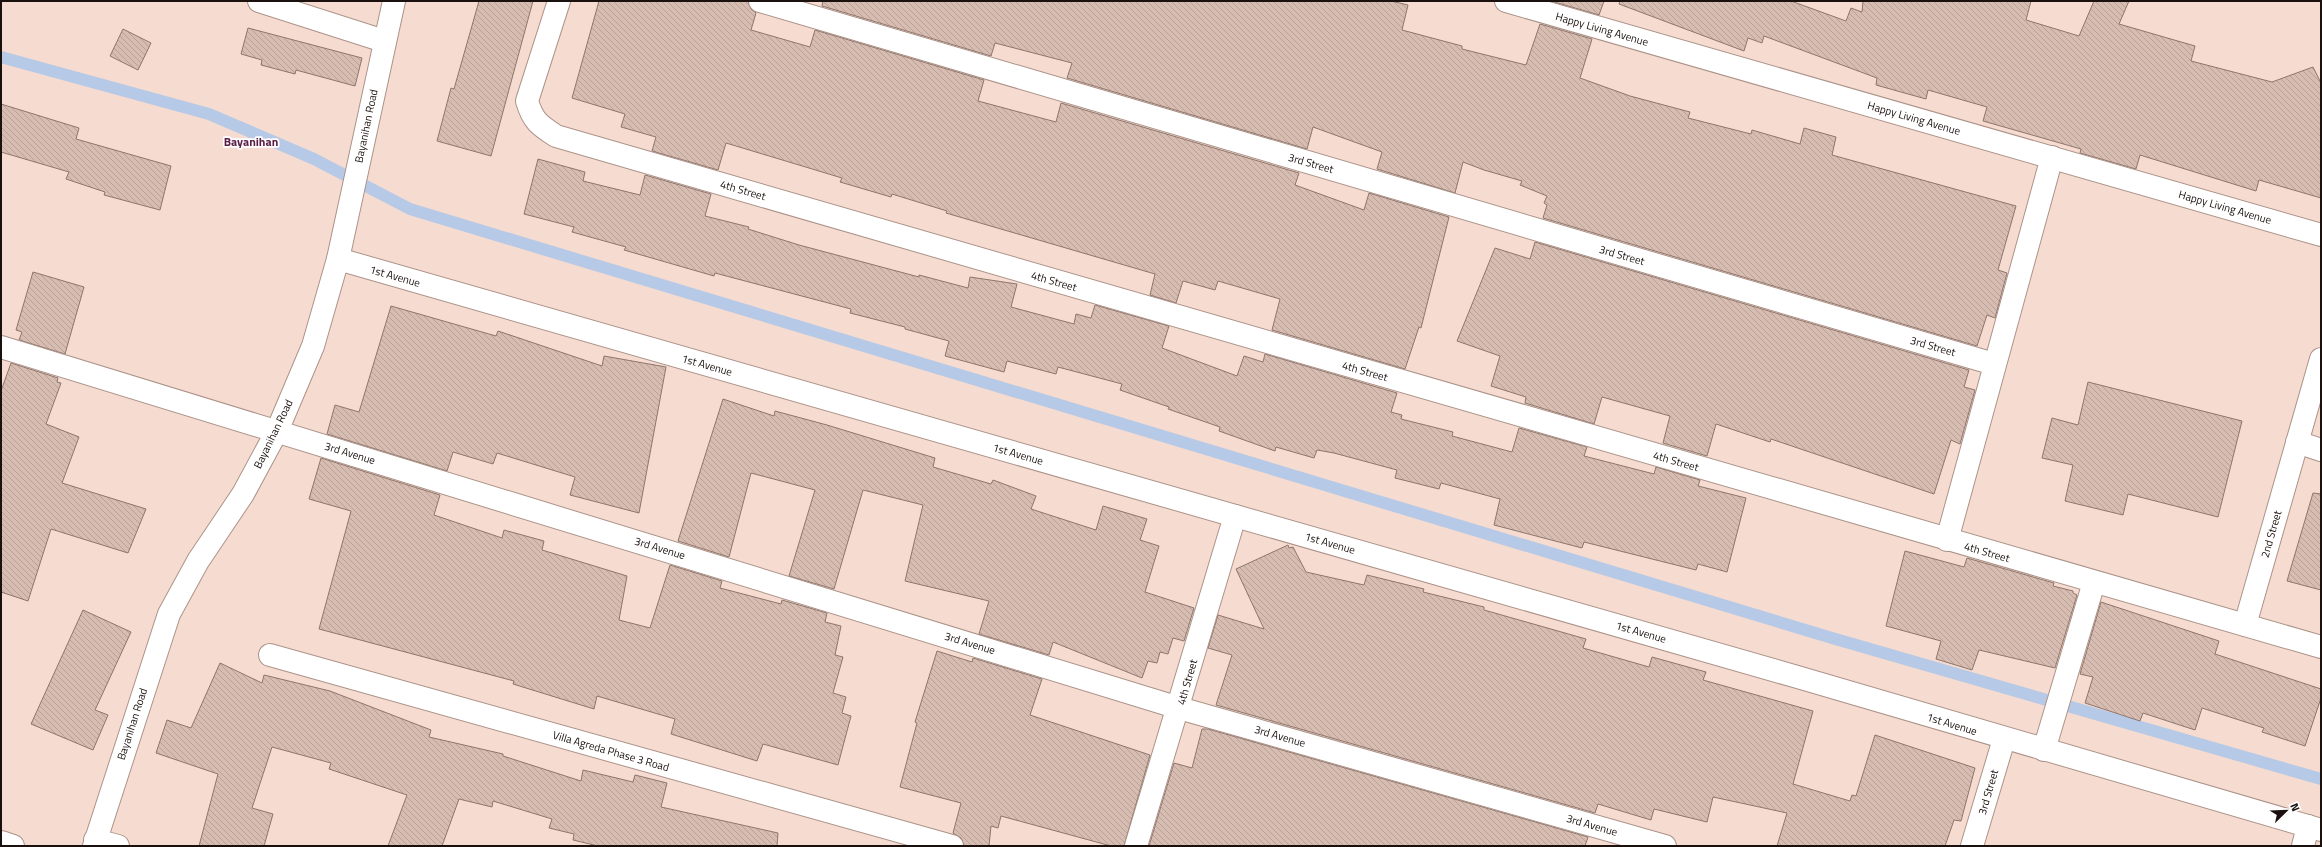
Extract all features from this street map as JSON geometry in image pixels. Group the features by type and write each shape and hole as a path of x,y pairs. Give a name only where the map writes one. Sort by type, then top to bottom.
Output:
{"street":[{"path":"259,1 384,40"},
{"name":"Bayanihan Road","path":"95,843 169,614 198,561 243,494 277,431 313,346 338,259 384,40 394,1"},
{"name":"4th Street","path":"559,1 527,101 532,117 542,127 556,136 1947,540 2321,647"},
{"name":"3rd Street","path":"760,1 1994,364"},
{"name":"Happy Living Avenue","path":"1506,1 2321,235"},
{"path":"1947,540 1994,364 2052,157"},
{"name":"1st Avenue","path":"338,259 1794,676 2044,750 2311,834"},
{"name":"3rd Avenue","path":"1,347 1179,708 1665,846"},
{"name":"2nd Street","path":"2245,625 2296,442 2321,359"},
{"path":"2296,442 2321,450"},
{"name":"4th Street","path":"1136,846 1179,708 1235,516"},
{"path":"2044,750 2062,684 2094,582"},
{"name":"Villa Agreda Phase 3 Road","path":"270,655 952,846"},
{"name":"3rd Street","path":"1972,846 2004,739"},
{"path":"1,842 13,846"},
{"path":"95,843 118,846"}],"building":[{"path":"479,1 533,1 491,156 437,141 451,88 454,89"},
{"path":"599,1 748,1 751,9 756,13 751,30 810,47 815,30 984,80 978,101 1056,122 1061,103 1299,173 1295,185 1364,210 1369,193 1449,217 1421,328 1419,327 1405,369 1272,330 1280,299 1218,281 1215,290 1183,281 1176,303 1150,295 1155,274 946,213 947,211 892,194 891,197 840,182 842,178 726,143 718,170 652,151 656,137 621,127 625,114 572,98"},
{"path":"823,1 1391,1 1408,5 1402,30 1462,46 1462,49 1526,65 1540,24 1592,39 1580,78 1630,96 1690,112 1688,118 1751,134 1752,130 1800,144 1804,128 1836,137 1832,155 2016,206 1998,270 2007,273 1995,318 1987,315 1977,346 1543,218 1547,205 1544,203 1547,196 1520,185 1522,181 1463,162 1455,193 1377,169 1382,152 1313,127 1307,149 1067,78 1072,63 995,43 991,56 822,6"},
{"path":"1551,1 1604,1 1599,15"},
{"path":"1620,1 1791,1 1846,21 1851,8 1862,12 1863,1 2031,1 2026,20 2079,36 2094,1 2129,1 2119,24 2195,46 2191,61 2272,82 2313,67 2321,83 2321,198 2259,180 2256,191 2140,155 2136,169 2080,153 2081,149 1983,121 1987,107 1928,90 1926,99 1876,85 1877,78 1764,36 1762,43 1748,38 1744,51 1619,4"},
{"path":"248,28 362,58 355,86 296,70 295,74 261,65 262,60 241,54"},
{"path":"123,29 151,43 138,70 110,56"},
{"path":"1,104 79,128 76,139 171,166 160,210 104,195 105,192 66,179 69,172 1,152"},
{"path":"538,159 585,172 583,181 640,195 645,175 711,194 705,216 749,227 748,229 799,245 919,277 919,275 968,288 970,277 1017,284 1011,307 1074,324 1076,314 1091,318 1095,305 1169,326 1162,348 1237,376 1244,356 1263,362 1265,354 1397,393 1391,412 1402,415 1401,419 1453,432 1452,436 1512,452 1519,428 1587,447 1584,456 1654,474 1656,467 1700,480 1698,486 1746,498 1727,572 1698,564 1696,570 1584,542 1582,548 1494,525 1500,499 1441,483 1439,489 1395,478 1397,470 1334,453 1317,450 1314,458 1276,447 1275,451 1219,431 1220,427 1120,390 1122,384 1058,367 1056,374 1007,361 1004,372 945,356 949,341 905,329 905,327 850,313 851,309 715,273 714,276 624,250 626,247 572,232 574,227 524,214"},
{"path":"1535,242 1969,370 1964,387 1975,390 1960,444 1951,440 1934,494 1771,439 1770,442 1716,424 1707,456 1663,443 1670,416 1602,397 1594,424 1525,403 1526,397 1491,386 1500,356 1457,341 1495,248 1530,259"},
{"path":"33,272 84,287 65,354 19,340 22,332 16,330"},
{"path":"391,306 496,336 498,331 602,366 604,356 666,367 639,513 570,495 575,477 497,453 493,464 453,452 447,471 327,434 335,405 359,412"},
{"path":"11,363 58,378 57,382 61,383 46,424 79,437 62,483 146,509 128,553 51,529 28,601 1,592 1,391"},
{"path":"2088,382 2242,421 2218,517 2128,494 2123,515 2065,501 2073,465 2042,458 2052,418 2078,425"},
{"path":"723,399 774,416 775,411 827,425 935,458 933,467 991,484 993,480 1036,496 1031,509 1096,530 1103,506 1147,519 1140,540 1159,546 1145,592 1194,608 1184,641 1173,638 1168,654 1160,652 1157,663 1148,661 1142,678 1053,642 1049,655 979,634 989,601 905,581 923,505 863,490 834,589 789,576 815,490 751,473 729,557 678,541"},
{"path":"321,458 440,495 434,515 502,538 504,530 544,541 542,550 627,576 619,620 650,628 670,565 722,581 720,588 781,604 782,600 827,613 825,622 841,626 835,655 843,657 833,693 846,697 842,713 851,716 838,765 763,744 757,761 671,734 675,719 597,696 594,709 513,684 514,681 319,629 351,511 309,499"},
{"path":"2313,493 2321,494 2321,590 2287,581"},
{"path":"1288,545 1289,548 1293,547 1306,572 1364,585 1367,575 1424,589 1423,592 1484,607 1484,610 1586,639 1583,648 1649,667 1652,657 1706,672 1703,680 1813,711 1793,784 1850,801 1852,795 1856,796 1875,735 1975,768 1961,821 1954,820 1945,846 1777,846 1787,813 1713,797 1707,822 1654,809 1651,820 1598,804 1595,813 1216,705 1232,655 1208,648 1218,615 1264,629 1236,569"},
{"path":"1905,551 1964,567 1967,558 2054,583 2053,586 2073,591 2073,593 2077,595 2055,668 1979,650 1972,670 1936,659 1941,641 1886,626"},
{"path":"2101,602 2219,641 2215,654 2321,689 2321,698 2305,746 2262,732 2264,728 2202,708 2195,730 2143,713 2140,721 2085,703 2093,677 2080,674"},
{"path":"83,610 131,632 95,710 108,715 93,750 31,724"},
{"path":"937,651 972,662 973,658 1042,679 1030,715 1150,755 1124,846 1111,846 1001,816 998,828 991,826 989,846 964,846 961,838 953,833 961,803 900,787 917,723 915,722"},
{"path":"220,663 262,683 264,675 330,691 431,730 429,737 503,754 503,756 581,781 583,770 633,782 635,775 667,783 661,807 778,833 777,846 598,846 573,840 574,834 549,828 552,819 493,801 492,807 459,799 442,846 388,846 407,795 329,769 331,763 272,747 252,808 273,814 264,846 199,846 218,774 156,753 167,720 191,728"},
{"path":"1202,729 1208,729 1588,837 1585,846 1149,846 1174,763 1192,768"}],"waterway":[{"path":"1,57 209,114 314,159 410,209 1832,638 2321,779"}],"district":[{"name":"Bayanihan","path":"251,141"}]}
